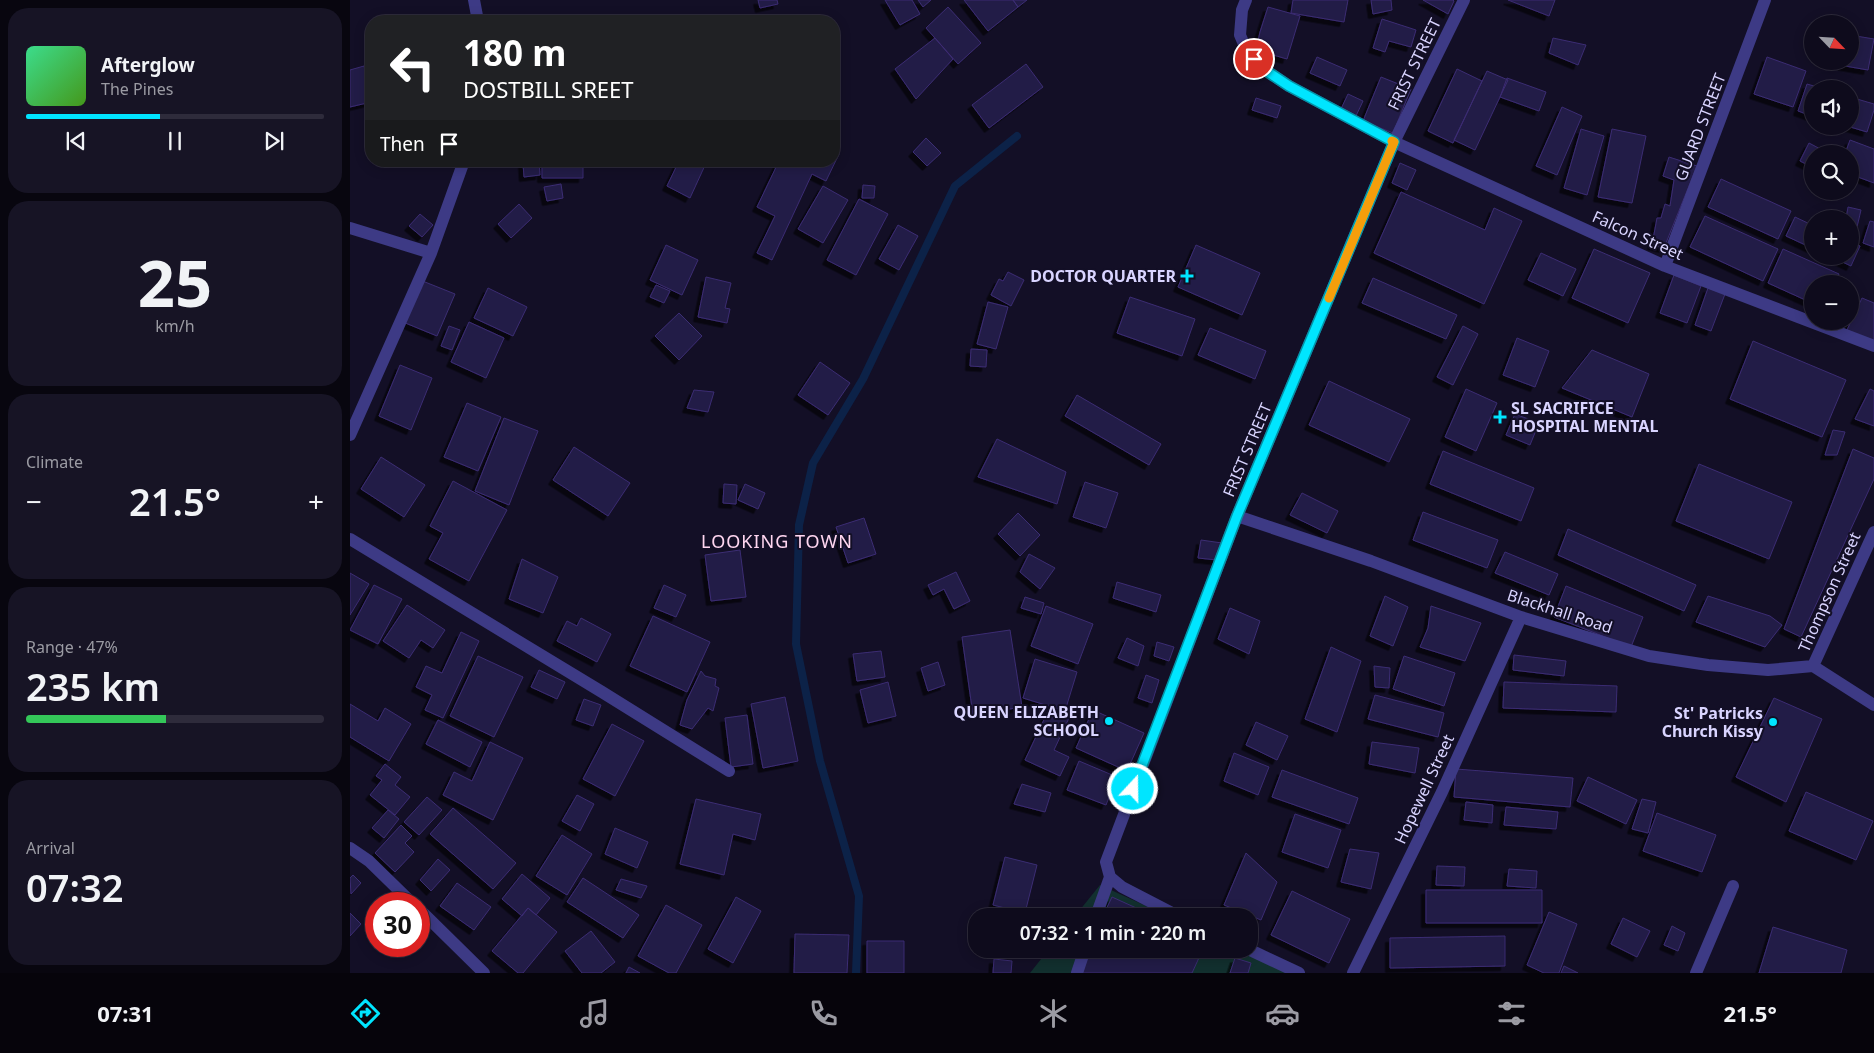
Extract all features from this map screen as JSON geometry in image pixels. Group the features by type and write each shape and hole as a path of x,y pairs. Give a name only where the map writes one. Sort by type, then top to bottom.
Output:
{"street":[{"path":"474,0 477,15"},
{"name":"Falcon Street","path":"1246,0 1242,10 1240,35 1246,50 1262,68 1289,86 1394,142 1664,266 1874,346"},
{"name":"FRIST STREET","path":"1110,877 1106,862 1237,516 1394,142 1464,0"},
{"name":"GUARD STREET","path":"1664,266 1765,0"},
{"path":"350,435 431,253 462,167"},
{"path":"350,228 431,253"},
{"name":"Blackhall Road","path":"1237,516 1371,560 1521,617 1649,656 1708,665 1768,670 1813,666"},
{"name":"Thompson Street","path":"1813,666 1874,532"},
{"path":"350,539 729,771"},
{"name":"Hopewell Street","path":"1353,973 1442,792 1521,617"},
{"path":"1813,666 1874,705"},
{"path":"350,848 369,861 401,892"},
{"path":"1099,908 1110,877 1122,887 1163,908"},
{"path":"1696,973 1733,886"},
{"path":"430,920 484,973"},
{"path":"1258,954 1299,973"},
{"path":"1077,973 1082,958"}],"green space":[{"path":"1100,885 1150,908 1081,908"},
{"path":"1042,958 1255,958 1287,973 1030,973"}],"building":[{"path":"758,0 777,0 778,4 760,8"},
{"path":"885,0 912,0 920,14 900,25"},
{"path":"918,0 931,0 923,7"},
{"path":"964,0 1013,0 1018,7 988,31"},
{"path":"1013,0 1027,0 1018,7"},
{"path":"1293,0 1348,0 1344,22 1291,13"},
{"path":"1371,0 1391,0 1392,10 1373,14"},
{"path":"1423,0 1453,0 1454,1 1448,14"},
{"path":"1508,0 1555,0 1549,16"},
{"path":"948,7 981,43 958,64 926,28"},
{"path":"1268,7 1300,16 1287,59 1256,50"},
{"path":"1382,19 1416,30 1411,47 1389,41 1385,52 1373,48"},
{"path":"1859,36 1874,39 1868,70 1859,68"},
{"path":"935,38 953,59 916,99 895,69"},
{"path":"1553,38 1586,45 1578,65 1549,53"},
{"path":"1317,57 1347,70 1340,86 1310,73"},
{"path":"1767,57 1806,71 1793,107 1754,94"},
{"path":"1026,64 1043,87 989,128 972,105"},
{"path":"364,66 365,103 350,107 350,70"},
{"path":"1457,69 1482,81 1453,143 1428,131"},
{"path":"1487,71 1508,80 1475,150 1454,140"},
{"path":"1381,77 1411,89 1393,133 1363,121"},
{"path":"1507,78 1546,92 1539,111 1500,97"},
{"path":"1804,93 1804,113 1798,111"},
{"path":"1348,94 1363,101 1355,118 1340,111"},
{"path":"1256,98 1281,106 1277,118 1252,110"},
{"path":"1859,100 1874,104 1867,132 1859,130"},
{"path":"1562,107 1582,116 1557,175 1536,166"},
{"path":"1581,129 1604,136 1587,195 1564,188"},
{"path":"1612,129 1646,136 1632,203 1598,197"},
{"path":"926,138 941,153 927,166 913,152"},
{"path":"1850,140 1874,149 1874,183 1859,177 1859,145 1848,145"},
{"path":"1804,153 1804,163 1800,161"},
{"path":"1669,157 1697,166 1664,248 1652,245 1657,218 1661,218 1665,204 1670,206 1674,180 1663,176"},
{"path":"1400,163 1416,170 1407,190 1392,183"},
{"path":"523,167 539,167 540,175 524,177"},
{"path":"542,167 583,167 583,178 542,178"},
{"path":"676,167 704,167 690,198 667,186"},
{"path":"776,167 833,167 826,181 812,174 772,260 757,253 775,216 757,207"},
{"path":"1721,179 1791,211 1778,239 1708,207"},
{"path":"561,184 563,198 547,201 544,187"},
{"path":"863,185 875,186 874,198 862,198"},
{"path":"823,186 848,200 823,243 798,229"},
{"path":"1401,192 1485,230 1494,208 1522,221 1484,304 1374,253"},
{"path":"859,199 888,214 856,275 827,260"},
{"path":"519,204 532,218 511,238 498,224"},
{"path":"1848,207 1861,210 1859,218 1859,210 1848,210"},
{"path":"420,214 433,225 422,237 409,226"},
{"path":"1705,216 1778,249 1763,281 1690,247"},
{"path":"1795,217 1804,221 1804,244 1786,236"},
{"path":"1870,221 1874,222 1874,247 1863,243"},
{"path":"898,225 918,236 899,270 879,259"},
{"path":"666,245 698,260 682,295 650,280"},
{"path":"1196,245 1260,273 1242,315 1178,287"},
{"path":"1594,249 1650,273 1628,323 1572,298"},
{"path":"1783,249 1804,258 1804,265 1819,265 1839,274 1804,275 1804,299 1768,283"},
{"path":"1541,253 1576,269 1563,296 1528,280"},
{"path":"1008,272 1024,280 1011,306 991,295 999,279 1003,281"},
{"path":"1674,275 1701,286 1687,323 1660,313"},
{"path":"706,277 731,283 725,308 730,309 727,323 698,317"},
{"path":"1373,278 1457,315 1446,339 1362,303"},
{"path":"420,280 455,294 437,336 403,322"},
{"path":"656,285 670,291 664,303 650,297"},
{"path":"488,288 527,307 513,336 474,318"},
{"path":"1708,288 1725,294 1711,331 1695,325"},
{"path":"1130,297 1195,319 1182,356 1117,333"},
{"path":"1862,298 1874,303 1874,342 1847,330 1859,330 1859,304"},
{"path":"988,302 1008,307 996,349 977,344"},
{"path":"679,313 702,336 679,360 655,336"},
{"path":"469,322 504,338 486,378 451,362"},
{"path":"449,326 460,330 452,350 441,346"},
{"path":"1463,326 1478,334 1453,385 1437,377"},
{"path":"1210,328 1266,351 1255,379 1198,355"},
{"path":"1517,338 1549,351 1535,387 1503,375"},
{"path":"1753,341 1846,380 1822,437 1730,399"},
{"path":"971,349 987,350 986,367 970,366"},
{"path":"1592,350 1649,374 1632,417 1562,388"},
{"path":"820,362 850,383 828,415 798,395"},
{"path":"400,365 432,378 411,430 379,416"},
{"path":"1329,381 1410,419 1389,462 1309,425"},
{"path":"1466,389 1497,403 1476,451 1445,437"},
{"path":"1870,389 1874,391 1874,426 1855,419"},
{"path":"694,390 714,392 708,412 687,408"},
{"path":"1077,395 1161,444 1149,465 1065,416"},
{"path":"467,403 501,417 478,471 444,457"},
{"path":"1515,414 1539,423 1530,445 1506,435"},
{"path":"504,418 538,431 509,505 475,491"},
{"path":"1833,430 1845,432 1837,455 1825,455"},
{"path":"997,439 1066,472 1057,504 978,477"},
{"path":"574,447 630,483 608,516 553,480"},
{"path":"1853,449 1874,458 1874,479 1801,637 1784,629"},
{"path":"1443,451 1534,488 1521,521 1430,484"},
{"path":"381,457 425,485 404,517 361,489"},
{"path":"1699,464 1792,502 1769,559 1676,521"},
{"path":"453,481 507,510 469,581 429,559 443,533 430,526"},
{"path":"1085,482 1118,493 1106,528 1073,517"},
{"path":"724,484 737,485 736,504 723,503"},
{"path":"745,484 765,493 758,509 738,500"},
{"path":"1302,493 1338,511 1327,533 1290,515"},
{"path":"1423,512 1498,540 1487,568 1413,540"},
{"path":"1018,513 1040,535 1020,556 998,534"},
{"path":"864,518 876,554 848,563 836,527"},
{"path":"1568,529 1696,585 1684,611 1558,555"},
{"path":"1201,540 1222,543 1217,560 1198,558"},
{"path":"740,550 746,597 711,601 705,555"},
{"path":"1505,552 1558,574 1549,595 1495,573"},
{"path":"1029,554 1055,568 1040,589 1020,572"},
{"path":"522,559 558,577 543,613 509,599"},
{"path":"956,572 970,601 954,609 944,589 933,595 928,585"},
{"path":"350,573 369,584 350,615"},
{"path":"1117,582 1161,595 1156,612 1113,598"},
{"path":"374,585 402,599 378,644 350,630"},
{"path":"664,585 686,595 676,617 654,608"},
{"path":"1566,586 1643,617 1631,647 1554,617"},
{"path":"1385,596 1408,607 1393,646 1370,636"},
{"path":"1708,596 1770,616 1782,625 1765,647 1696,622"},
{"path":"1025,597 1044,603 1041,614 1021,608"},
{"path":"407,605 445,630 433,648 421,640 409,658 383,641"},
{"path":"1046,606 1093,624 1078,664 1031,646"},
{"path":"1431,606 1481,623 1465,661 1420,647 1428,628"},
{"path":"1230,608 1260,621 1249,654 1218,639"},
{"path":"653,616 710,642 687,692 630,666"},
{"path":"581,618 611,634 597,662 557,641 567,621 577,626"},
{"path":"1010,630 1022,707 973,715 962,637"},
{"path":"461,632 479,641 443,718 425,710 432,695 416,687 426,666 442,673"},
{"path":"1127,638 1144,646 1138,666 1118,658"},
{"path":"1157,642 1174,647 1169,661 1154,656"},
{"path":"1331,647 1361,661 1337,732 1305,719"},
{"path":"881,651 885,677 857,681 853,654"},
{"path":"1514,655 1566,661 1564,676 1513,670"},
{"path":"478,656 523,677 494,737 450,716"},
{"path":"1404,656 1455,673 1444,706 1393,689"},
{"path":"1035,659 1077,672 1065,711 1023,698"},
{"path":"938,662 945,685 928,691 921,668"},
{"path":"1374,666 1390,668 1389,688 1375,687"},
{"path":"539,670 565,682 557,699 531,687"},
{"path":"701,671 705,676 716,679 715,686 719,688 713,711 708,708 692,729 680,725 687,700"},
{"path":"1146,675 1159,680 1152,703 1138,698"},
{"path":"888,682 896,716 868,723 860,690"},
{"path":"1504,682 1617,686 1616,712 1503,708"},
{"path":"1375,695 1444,713 1438,737 1368,719"},
{"path":"785,697 798,761 763,768 751,704"},
{"path":"1774,698 1822,719 1786,802 1736,777"},
{"path":"584,699 601,705 593,726 576,720"},
{"path":"350,704 378,721 385,708 411,724 389,761 350,737"},
{"path":"1049,709 1069,718 1054,750 1069,757 1060,776 1025,760"},
{"path":"1093,710 1144,733 1127,771 1076,748"},
{"path":"747,715 753,764 731,767 725,718"},
{"path":"438,720 482,742 470,767 426,744"},
{"path":"1256,722 1288,736 1277,760 1246,745"},
{"path":"612,724 644,741 615,796 583,779"},
{"path":"490,742 523,758 493,820 443,795 454,772 472,781"},
{"path":"1372,742 1419,748 1415,773 1369,764"},
{"path":"1234,753 1269,767 1258,795 1224,781"},
{"path":"1079,761 1117,777 1106,805 1067,790"},
{"path":"385,764 401,777 395,785 410,797 395,815 370,795 382,780 376,776"},
{"path":"1456,769 1573,778 1570,807 1454,797"},
{"path":"1282,770 1358,798 1349,824 1272,797"},
{"path":"1588,777 1637,800 1626,824 1577,801"},
{"path":"1022,784 1051,793 1045,812 1014,804"},
{"path":"1806,792 1873,821 1856,860 1789,831"},
{"path":"577,795 594,804 580,831 562,821"},
{"path":"427,797 442,810 419,835 404,822"},
{"path":"696,799 761,814 755,840 733,834 724,875 680,864"},
{"path":"1642,799 1656,802 1648,833 1632,829"},
{"path":"1466,802 1493,805 1492,823 1464,820"},
{"path":"1506,807 1558,812 1556,829 1504,825"},
{"path":"453,808 516,863 493,889 430,834"},
{"path":"388,810 399,819 384,838 372,828"},
{"path":"1657,813 1716,835 1702,872 1643,851"},
{"path":"1295,814 1341,830 1328,868 1282,852"},
{"path":"401,825 412,836 405,843 414,852 395,872 375,853"},
{"path":"615,828 648,842 637,868 605,854"},
{"path":"562,835 592,854 567,895 536,876"},
{"path":"1350,849 1379,853 1371,889 1341,882"},
{"path":"1246,853 1277,882 1261,920 1258,919 1258,908 1231,908 1224,905"},
{"path":"1005,857 1037,865 1026,908 1005,908 993,905"},
{"path":"438,859 450,870 431,891 420,880"},
{"path":"1437,866 1465,867 1464,886 1436,885"},
{"path":"1509,869 1537,871 1536,888 1507,886"},
{"path":"522,874 550,898 536,915 528,908 522,916 502,899"},
{"path":"353,875 361,883 351,894 350,878"},
{"path":"583,878 639,915 623,938 567,902"},
{"path":"621,879 647,886 641,898 616,890"},
{"path":"457,883 491,907 474,930 440,906"},
{"path":"1426,890 1542,890 1542,923 1426,923"},
{"path":"1292,891 1350,919 1329,963 1271,935"},
{"path":"736,897 761,911 733,963 708,949"},
{"path":"1112,897 1136,908 1107,908"},
{"path":"666,905 702,925 676,973 669,973 638,956"},
{"path":"528,908 557,932 523,973 518,973 492,951"},
{"path":"1549,912 1577,924 1559,973 1544,973 1527,965"},
{"path":"350,913 361,924 350,936"},
{"path":"1623,918 1650,931 1637,957 1611,944"},
{"path":"1672,926 1685,933 1678,951 1664,945"},
{"path":"1773,927 1847,950 1841,973 1759,973"},
{"path":"591,931 615,962 601,973 582,973 565,951"},
{"path":"795,934 849,935 847,973 794,973"},
{"path":"1505,936 1505,966 1390,968 1390,938"},
{"path":"867,941 904,941 904,973 867,973"},
{"path":"1084,958 1199,958 1192,973 1077,973"},
{"path":"1235,958 1251,963 1248,973 1230,973"},
{"path":"994,959 1012,961 1011,973 993,973"},
{"path":"1564,966 1578,973 1561,973"},
{"path":"629,967 640,973 626,973"}],"waterway":[{"path":"856,973 859,896 820,761 796,644 799,525 813,463 863,379 955,186 1017,136"}],"slow traffic":[{"path":"1329,298 1394,142 1392,141"}],"place":[{"name":"DOCTOR QUARTER","path":"1187,276"},
{"name":"SL SACRIFICE HOSPITAL MENTAL","path":"1500,417"},
{"name":"QUEEN ELIZABETH SCHOOL","path":"1109,721"},
{"name":"St' Patricks Church Kissy","path":"1773,722"}],"district":[{"name":"LOOKING TOWN","path":"777,542"}],"route":[{"path":"1133,789 1237,516 1394,142 1289,86 1262,68 1254,59"}]}
